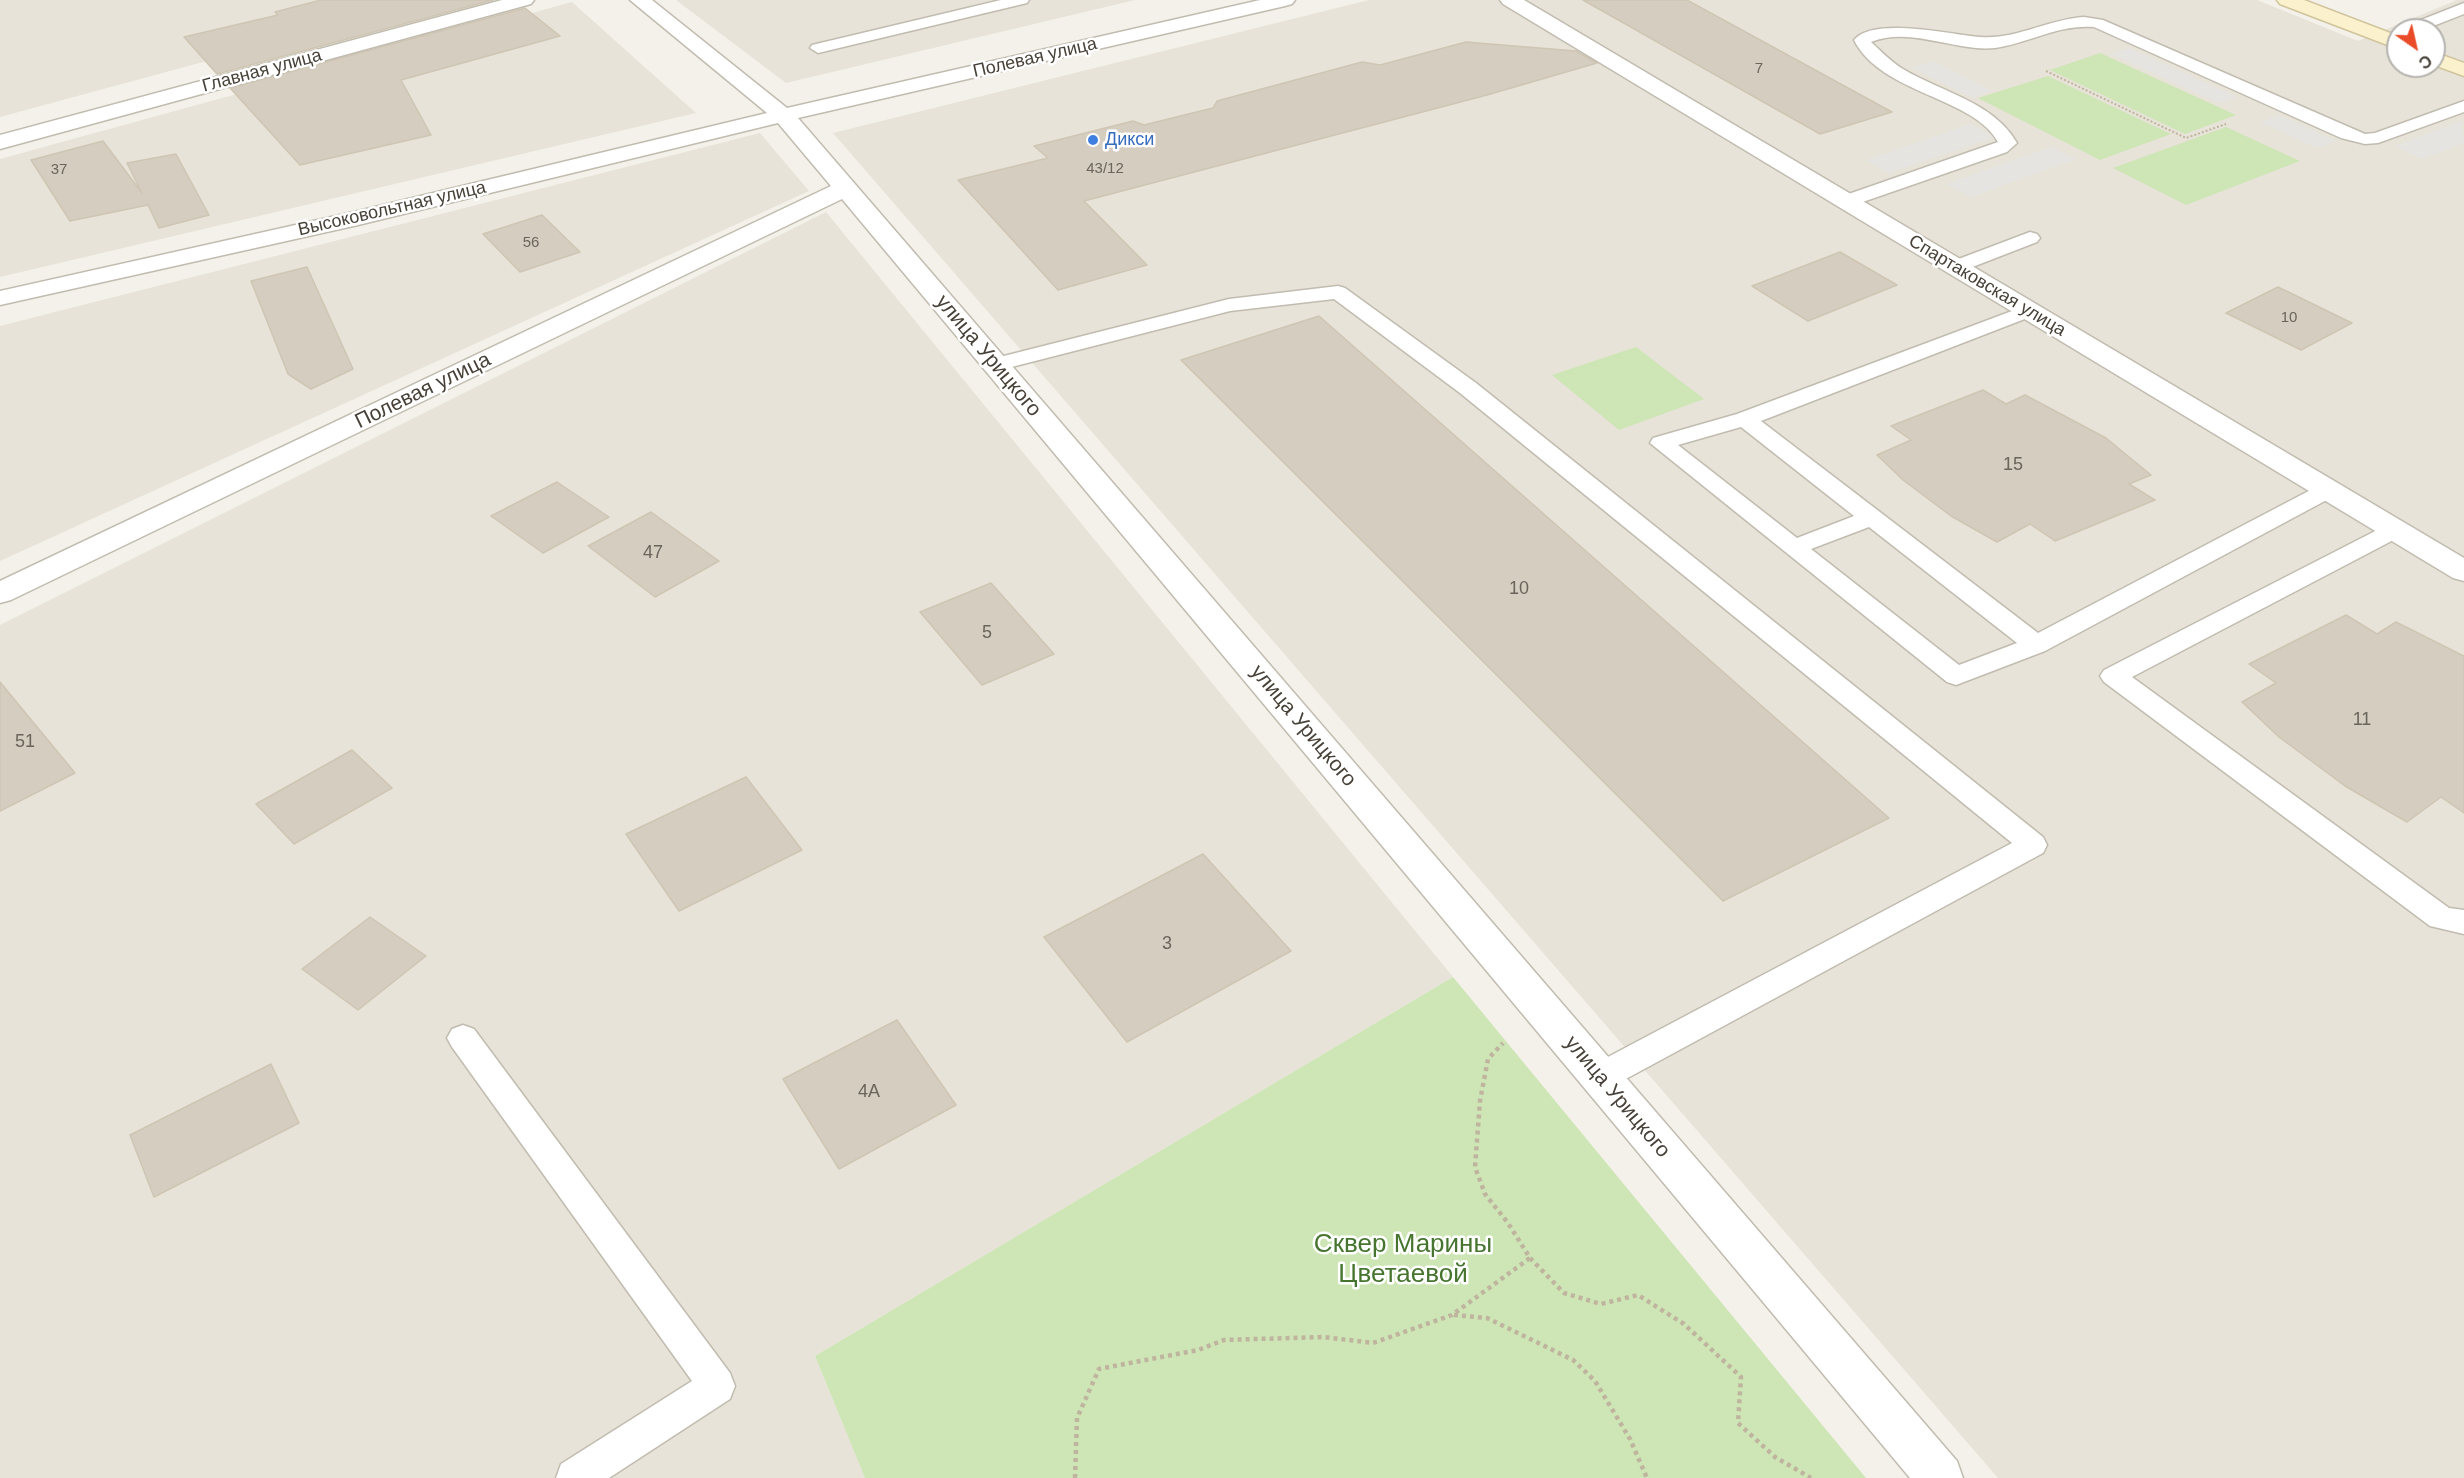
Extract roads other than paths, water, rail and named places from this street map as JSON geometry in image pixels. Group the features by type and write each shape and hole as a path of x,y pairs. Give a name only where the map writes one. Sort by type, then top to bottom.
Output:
{"street":[{"name":"Главная улица","path":"0,142 524,0"},
{"name":"улица Урицкого","path":"640,0 784,116 1940,1478"},
{"name":"Полевая улица","path":"784,116 1285,0"},
{"name":"Спартаковская улица","path":"1510,0 2464,571"},
{"path":"2287,0 2386,36"},
{"path":"2446,63 2464,70"},
{"name":"Высоковольтная улица","path":"0,298 358,218 784,116"},
{"name":"Полевая улица","path":"0,593 846,188"}],"lane":[{"path":"818,48 1022,0"},
{"path":"2439,18 2464,8"},
{"path":"1847,201 2001,148 2008,143 2004,133 1990,120 1893,71 1862,40 1875,34 1898,33 1993,43 2008,41 2073,21 2085,20 2097,23 2347,134 2365,139 2378,138 2464,106"},
{"path":"1954,267 2030,238"},
{"path":"996,365 1229,305 1338,292 1468,388 2033,845 1600,1077"},
{"path":"2028,311 1745,419 1661,443 1956,676 2036,645 2328,490"},
{"path":"1745,419 2036,645"},
{"path":"1793,548 1872,517"},
{"path":"2395,530 2114,676 2440,918 2464,921"},
{"path":"463,1038 717,1386 575,1478"}],"place":[{"name":"Дикси","path":"1093,140"}],"park label":[{"name":"Сквер Марины Цветаевой","path":"1403,1260"}]}
